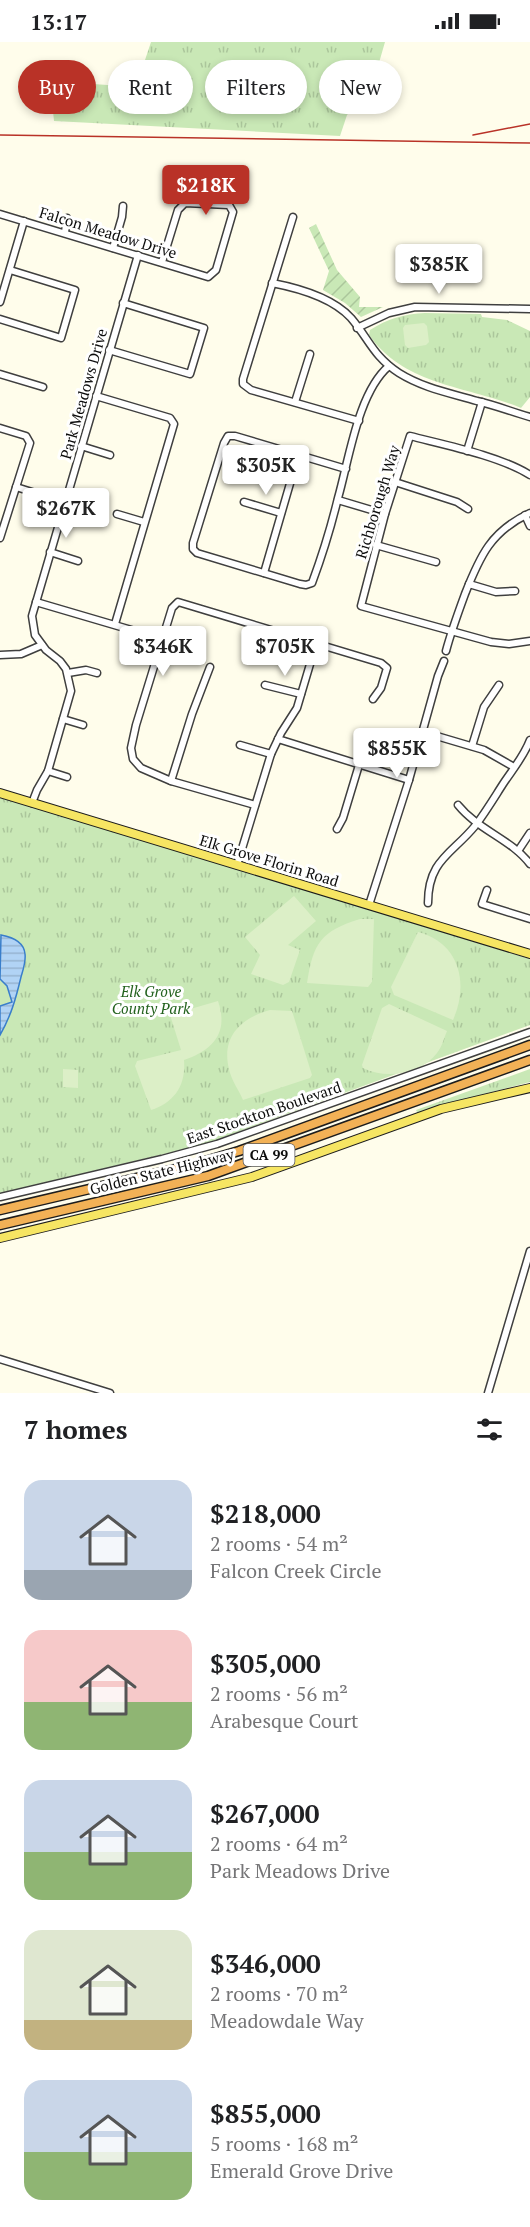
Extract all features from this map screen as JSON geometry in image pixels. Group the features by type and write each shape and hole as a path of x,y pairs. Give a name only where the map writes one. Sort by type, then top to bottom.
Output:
{"highway":[{"name":"Golden State Highway","path":"0,1210 192,1165 238,1151 530,1045"},
{"name":"Golden State Highway","path":"0,1226 208,1176 530,1060"}],"main road":[{"name":"Elk Grove Florin Road","path":"0,793 530,954"},
{"path":"0,1238 252,1177 441,1109 530,1088"}],"street":[{"name":"Falcon Meadow Drive","path":"0,214 208,277 216,270 233,212 228,205 185,203 178,210 162,262"},
{"path":"113,248 123,206"},
{"path":"293,217 243,384 251,390 359,421"},
{"path":"65,232 67,218"},
{"path":"0,302 24,221"},
{"name":"Park Meadows Drive","path":"68,673 60,661 42,645 35,635 32,621 64,502 138,255"},
{"path":"0,319 61,338 75,290 10,270"},
{"path":"272,283 329,301 345,312 370,348 389,366 409,379 425,386 530,417"},
{"path":"109,350 190,374 204,328 123,303"},
{"path":"357,328 388,313 416,307 530,309"},
{"path":"296,402 310,354"},
{"path":"346,469 235,436 228,436 193,549 197,553 303,585 312,583 338,500 370,388 389,366"},
{"path":"0,374 43,387"},
{"path":"96,396 170,418 174,424 115,624"},
{"path":"467,451 482,402"},
{"path":"0,429 26,436 30,443 0,538"},
{"name":"Richborough Way","path":"452,629 361,606 376,545 410,436 467,451 518,468 530,475"},
{"path":"81,446 110,455"},
{"path":"264,573 298,456"},
{"path":"395,482 452,500 468,508"},
{"path":"16,487 64,502"},
{"path":"338,500 385,514"},
{"path":"244,502 281,513"},
{"path":"117,514 144,522"},
{"path":"446,651 479,559 506,527 528,514 530,526"},
{"path":"376,545 436,562"},
{"path":"50,552 78,561"},
{"path":"469,584 496,592 515,591"},
{"path":"36,602 162,639"},
{"path":"255,805 171,781 141,768 133,759 131,753 136,725 172,608 178,602 381,663 387,668 381,688 374,699"},
{"path":"452,629 500,643 516,644 530,641"},
{"path":"237,865 271,754 295,713 316,644"},
{"path":"0,655 21,654 42,645"},
{"path":"369,905 444,661"},
{"path":"171,781 192,714 210,667"},
{"path":"32,803 48,771 70,696 68,673 81,670 97,673"},
{"path":"265,685 301,694"},
{"path":"472,746 484,706 499,685"},
{"path":"63,719 83,725"},
{"path":"423,732 472,746 498,756 514,767"},
{"path":"278,739 409,780"},
{"path":"428,903 429,887 438,865 477,824 524,753 530,740"},
{"path":"240,745 271,754"},
{"path":"337,829 343,818 359,765"},
{"path":"48,771 67,777"},
{"path":"458,805 477,824 518,851 530,864"},
{"path":"518,851 530,833"},
{"path":"486,890 482,904 530,919"},
{"name":"East Stockton Boulevard","path":"0,1197 217,1144 530,1032"},
{"path":"488,1393 530,1251"},
{"path":"0,1359 110,1393"}],"green space":[{"path":"151,42 385,42 380,60 319,60 319,114 348,114 340,136 54,121 53,114 96,114 96,84 108,85 108,114 193,114 193,60 145,60"},
{"path":"316,224 337,270 360,297 359,307 383,307 361,317 345,303 323,290 329,271 309,228"},
{"path":"425,313 481,314 482,317 507,320 530,331 530,397 521,408 419,375 400,365 369,335 370,330 389,320"},
{"path":"424,323 427,326 429,342 426,345 408,348 405,345 403,328 405,325"},
{"name":"Elk Grove County Park","path":"0,796 530,959 530,1025 202,1145 0,1193"},
{"path":"294,896 316,921 288,945 300,950 289,982 283,985 251,974 260,955 245,937"},
{"path":"360,919 374,919 372,982 368,987 307,983 312,958 321,941 336,928"},
{"path":"418,932 432,937 443,945 452,955 457,967 460,993 453,1020 394,995 391,987"},
{"path":"218,1001 221,1022 216,1039 203,1051 184,1060 181,1085 167,1102 151,1110 135,1066 137,1061 181,1050 171,1018 173,1014"},
{"path":"389,1004 447,1031 442,1045 430,1060 422,1066 403,1073 382,1074 363,1068 362,1065 382,1008"},
{"path":"270,1010 292,1011 312,1075 310,1078 243,1100 230,1073 227,1058 228,1047 231,1038 242,1024"},
{"path":"63,1069 78,1070 78,1088 63,1087"},
{"path":"530,1069 530,1082 446,1104 418,1114 416,1110"}],"water":[{"path":"1,935 20,943 25,957 13,1007 0,1035 0,1006 12,1002 7,986 0,979"}],"railway":[{"path":"473,135 530,124"},
{"path":"0,135 530,143"}]}
